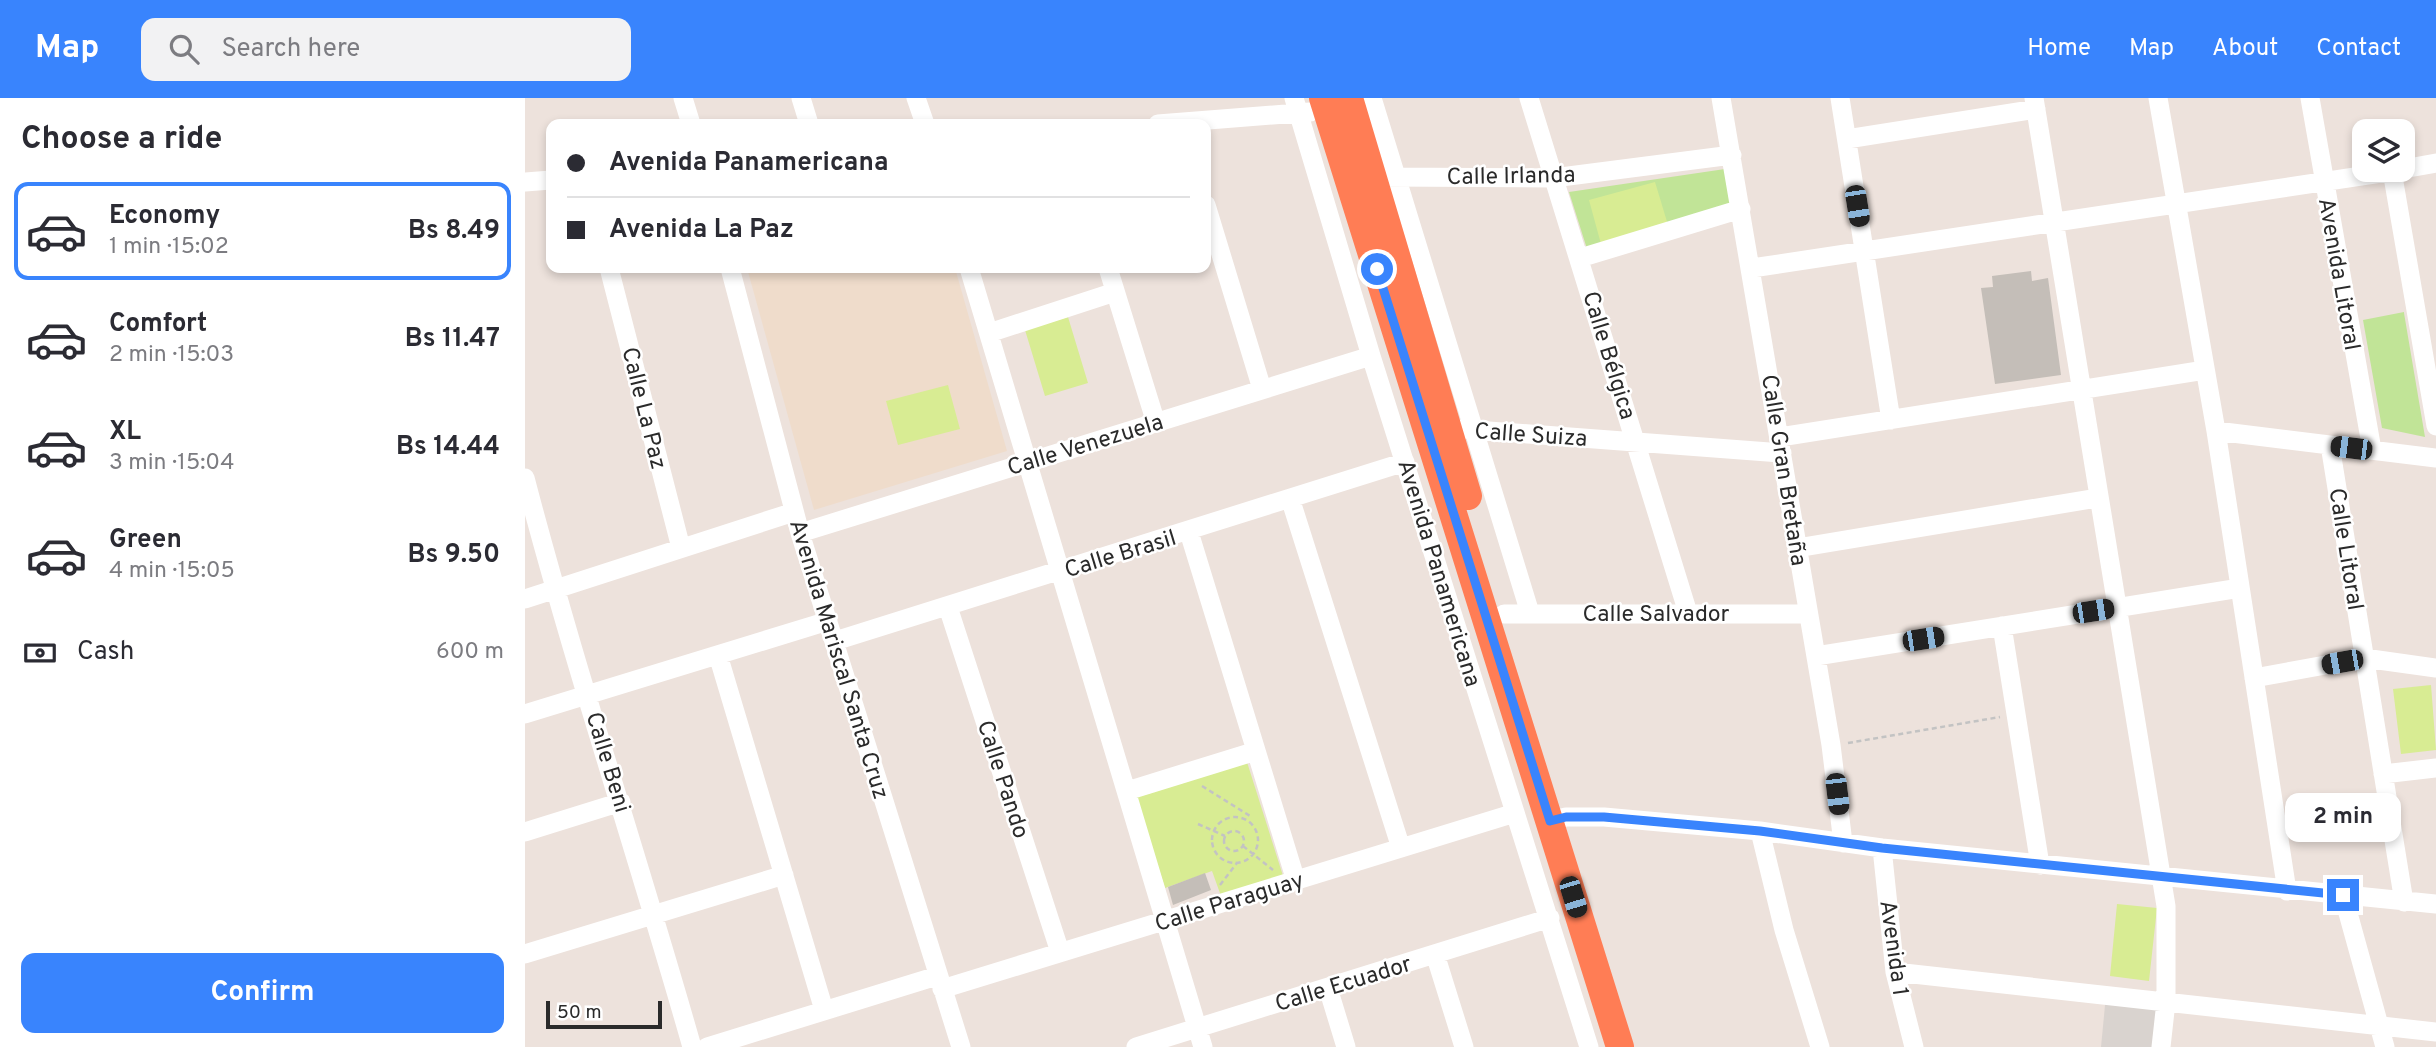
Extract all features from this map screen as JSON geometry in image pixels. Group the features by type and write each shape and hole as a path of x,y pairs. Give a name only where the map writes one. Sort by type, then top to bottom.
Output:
{"highway":[{"name":"Avenida Panamericana","path":"1333,102 1385,177 1517,614 1558,819 1640,1047"},
{"name":"Avenida Panamericana","path":"1333,102 1558,819 1620,1047"}],"street":[{"path":"683,98 689,119"},
{"path":"801,98 807,119"},
{"path":"916,98 923,119"},
{"path":"1372,98 1385,177"},
{"name":"Calle Bélgica","path":"1529,98 1688,613"},
{"name":"Calle Gran Bretaña","path":"1721,98 1752,268 1831,746 1843,843"},
{"path":"1840,98 1891,420"},
{"path":"2158,98 2216,431 2287,891"},
{"name":"Avenida Litoral","path":"2310,98 2372,450"},
{"path":"1207,119 1333,102"},
{"path":"1847,139 2035,104 2097,498 2166,906 2166,1002 2161,1047"},
{"name":"Avenida Panamericana","path":"1296,105 1371,356 1589,1047"},
{"name":"Calle Irlanda","path":"1385,177 1553,178 1732,155"},
{"path":"2415,167 2436,163"},
{"path":"1752,268 2352,178"},
{"path":"525,182 546,180"},
{"path":"2401,182 2436,426"},
{"path":"1580,258 1741,209"},
{"path":"1211,221 1262,389"},
{"name":"Calle La Paz","path":"610,273 681,548"},
{"name":"Avenida Mariscal Santa Cruz","path":"731,273 800,533 961,1047"},
{"path":"971,273 1200,1038"},
{"path":"1109,273 1156,423"},
{"path":"989,333 1115,292"},
{"name":"Calle Venezuela","path":"800,533 1371,356"},
{"name":"Calle Suiza","path":"1461,429 1637,441 1781,445 1891,420 2205,370"},
{"path":"2216,431 2436,458"},
{"name":"Calle Litoral","path":"2330,445 2404,902"},
{"name":"Calle Brasil","path":"835,641 1405,462"},
{"name":"Calle Beni","path":"525,478 554,589 621,802 692,1047"},
{"path":"1290,498 1401,848"},
{"path":"1797,548 2097,498"},
{"path":"525,599 794,512"},
{"path":"1189,532 1296,881"},
{"path":"1816,656 2240,588"},
{"name":"Calle Pando","path":"948,607 1059,952"},
{"name":"Calle Salvador","path":"1517,614 1808,614"},
{"path":"525,714 828,621"},
{"path":"2003,626 2040,865"},
{"path":"718,655 824,1010"},
{"path":"2254,678 2364,658 2436,668"},
{"path":"1127,791 1256,751"},
{"path":"2383,774 2436,768"},
{"path":"525,832 621,802"},
{"name":"Calle Paraguay","path":"707,1047 824,1010 1059,952 1515,813"},
{"path":"1558,819 1604,817 1760,831 1882,848 2436,904"},
{"path":"1760,831 1784,930 1820,1047"},
{"name":"Avenida 1","path":"1882,848 1895,972 1914,1047"},
{"path":"525,954 784,876"},
{"path":"2343,895 2385,1047"},
{"name":"Calle Ecuador","path":"1136,1047 1200,1038 1328,988 1550,918"},
{"path":"1435,954 1464,1047"},
{"path":"1895,972 2436,1032"},
{"path":"1328,988 1346,1047"}],"path":[{"path":"1831,746 2015,715"},
{"path":"1199,777 1202,788 1250,816 1221,821 1213,833 1212,840 1217,854 1237,863"},
{"path":"1218,887 1237,863 1252,854 1257,835 1255,828 1243,818"},
{"path":"1198,824 1213,833 1225,836 1233,831 1239,832 1244,837 1243,846"},
{"path":"1225,836 1224,842 1230,850 1243,846"},
{"path":"1243,846 1273,870"}],"shaded area":[{"path":"748,273 956,273 1007,451 814,510"},
{"path":"2106,995 2161,1001 2158,1047 2101,1047"}],"green space":[{"path":"1725,169 1731,208 1588,252 1569,192"},
{"path":"1655,182 1668,225 1601,244 1589,200"},
{"path":"2404,312 2425,437 2382,428 2363,320"},
{"path":"1068,317 1088,383 1045,396 1025,330"},
{"path":"948,385 960,429 898,445 886,401"},
{"path":"2431,685 2436,750 2401,754 2393,689"},
{"path":"1247,762 1284,879 1221,896 1212,871 1165,888 1135,796"},
{"path":"2117,904 2157,908 2149,981 2110,976"}],"building":[{"path":"2031,271 2032,281 2048,278 2061,375 1995,384 1981,288 1993,287 1992,276"},
{"path":"1205,873 1211,890 1173,905 1168,887"}],"route":[{"path":"1377,269 1550,821 1566,817 1604,817 1760,831 1882,848 2343,895"}]}
